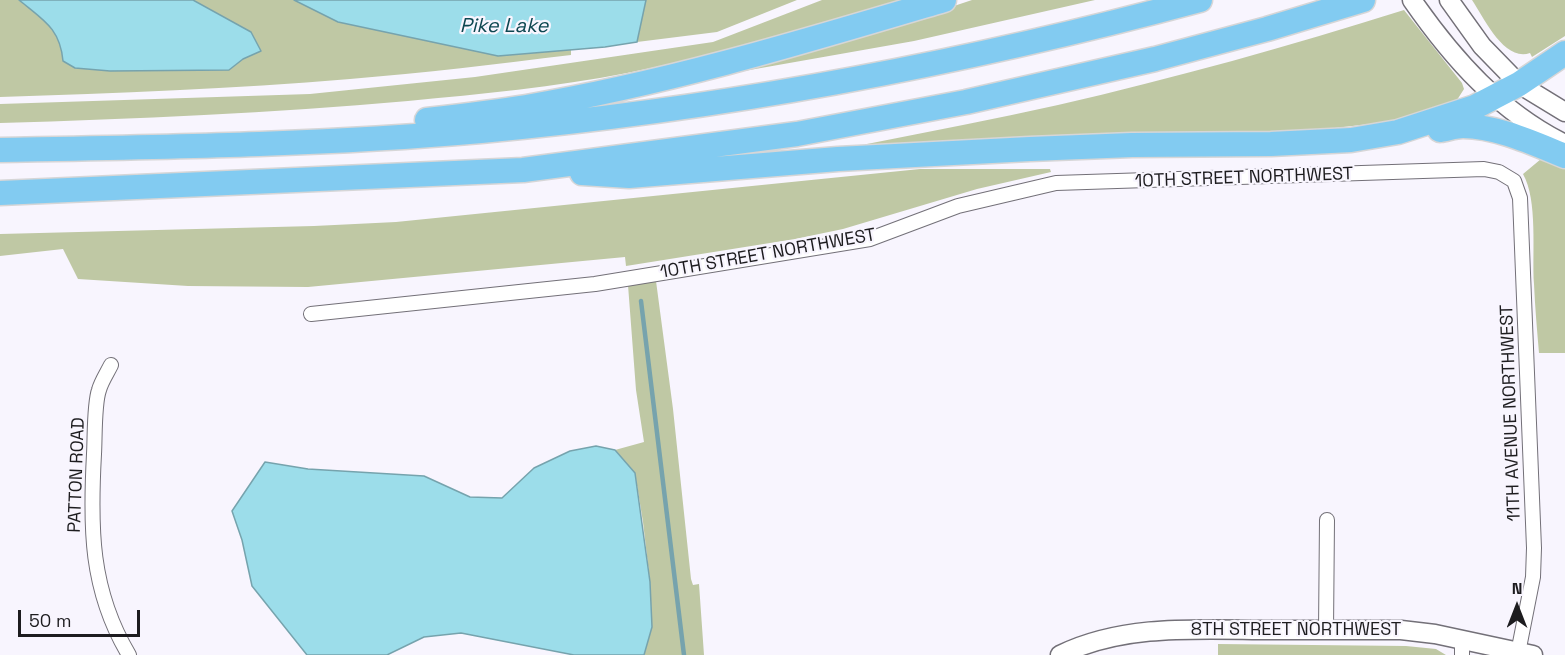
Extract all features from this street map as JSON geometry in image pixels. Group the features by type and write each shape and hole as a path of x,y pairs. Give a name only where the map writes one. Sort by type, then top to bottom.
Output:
{"highway":[{"path":"66,148 420,121 527,106 684,73 944,0"},
{"path":"0,150 302,142 441,134 665,110 787,90 955,58 1200,0"},
{"path":"0,193 523,170 797,134 966,102 1177,53 1363,0"},
{"path":"523,170 629,176 838,159 1030,149 1331,142 1375,137 1457,115 1519,84 1565,53"},
{"path":"1398,132 1464,126 1525,140 1565,156"}],"street":[{"path":"1412,0 1440,40 1494,98 1542,132 1565,144"},
{"path":"1449,0 1482,46 1519,84 1565,112"},
{"name":"10TH STREET NORTHWEST","path":"311,314 595,284 870,239 958,206 1056,183 1484,170 1506,175"},
{"name":"11TH AVENUE NORTHWEST","path":"1506,175 1514,181 1520,198 1534,548 1526,654"},
{"name":"PATTON ROAD","path":"111,365 98,391 91,520 94,555 101,590 111,618 129,655"},
{"path":"1326,630 1327,520"},
{"name":"8TH STREET NORTHWEST","path":"1060,655 1100,639 1190,629 1401,630 1435,634 1462,648 1526,654"}],"green space":[{"path":"0,0 19,0 43,19 58,40 63,61 75,68 110,71 229,70 243,59 261,51 251,32 193,0 294,0 338,22 498,56 571,50 571,55 378,77 175,90 0,97"},
{"path":"646,0 797,0 717,32 637,42"},
{"path":"822,0 903,0 696,58 627,73 545,86 408,101 306,109 0,123 0,104 310,94 475,77 713,42"},
{"path":"972,0 1095,0 914,41 744,71 743,64 903,23"},
{"path":"1472,0 1565,0 1565,36 1532,57 1530,53 1521,54 1512,51 1496,37"},
{"path":"1404,10 1462,83 1464,89 1457,100 1387,122 1326,129 1098,138 868,151 867,144 1102,95 1275,49"},
{"path":"1547,154 1565,160 1565,353 1539,353 1534,284 1533,212 1528,185 1523,174"},
{"path":"920,169 1050,169 1051,172 977,189 843,229 626,266 625,257 308,287 188,286 78,279 63,249 0,256 0,234 396,222"},
{"path":"656,281 673,409 691,579 693,585 699,584 704,655 644,655 652,627 650,582 643,522 635,473 615,450 644,442 636,390 628,285"},
{"path":"1218,644 1406,646 1436,649 1446,655 1218,655"}],"water":[{"path":"19,0 193,0 251,32 261,51 243,59 229,70 110,71 75,68 63,61 54,32 43,19"},
{"name":"Pike Lake","path":"294,0 646,0 637,42 498,56 338,22"},
{"path":"596,446 615,450 635,473 650,582 652,627 644,655 574,655 461,633 424,637 387,655 307,655 252,586 242,540 232,511 265,462 308,469 424,476 470,497 502,498 534,468 570,451"}],"waterway":[{"path":"641,301 684,655"}]}
